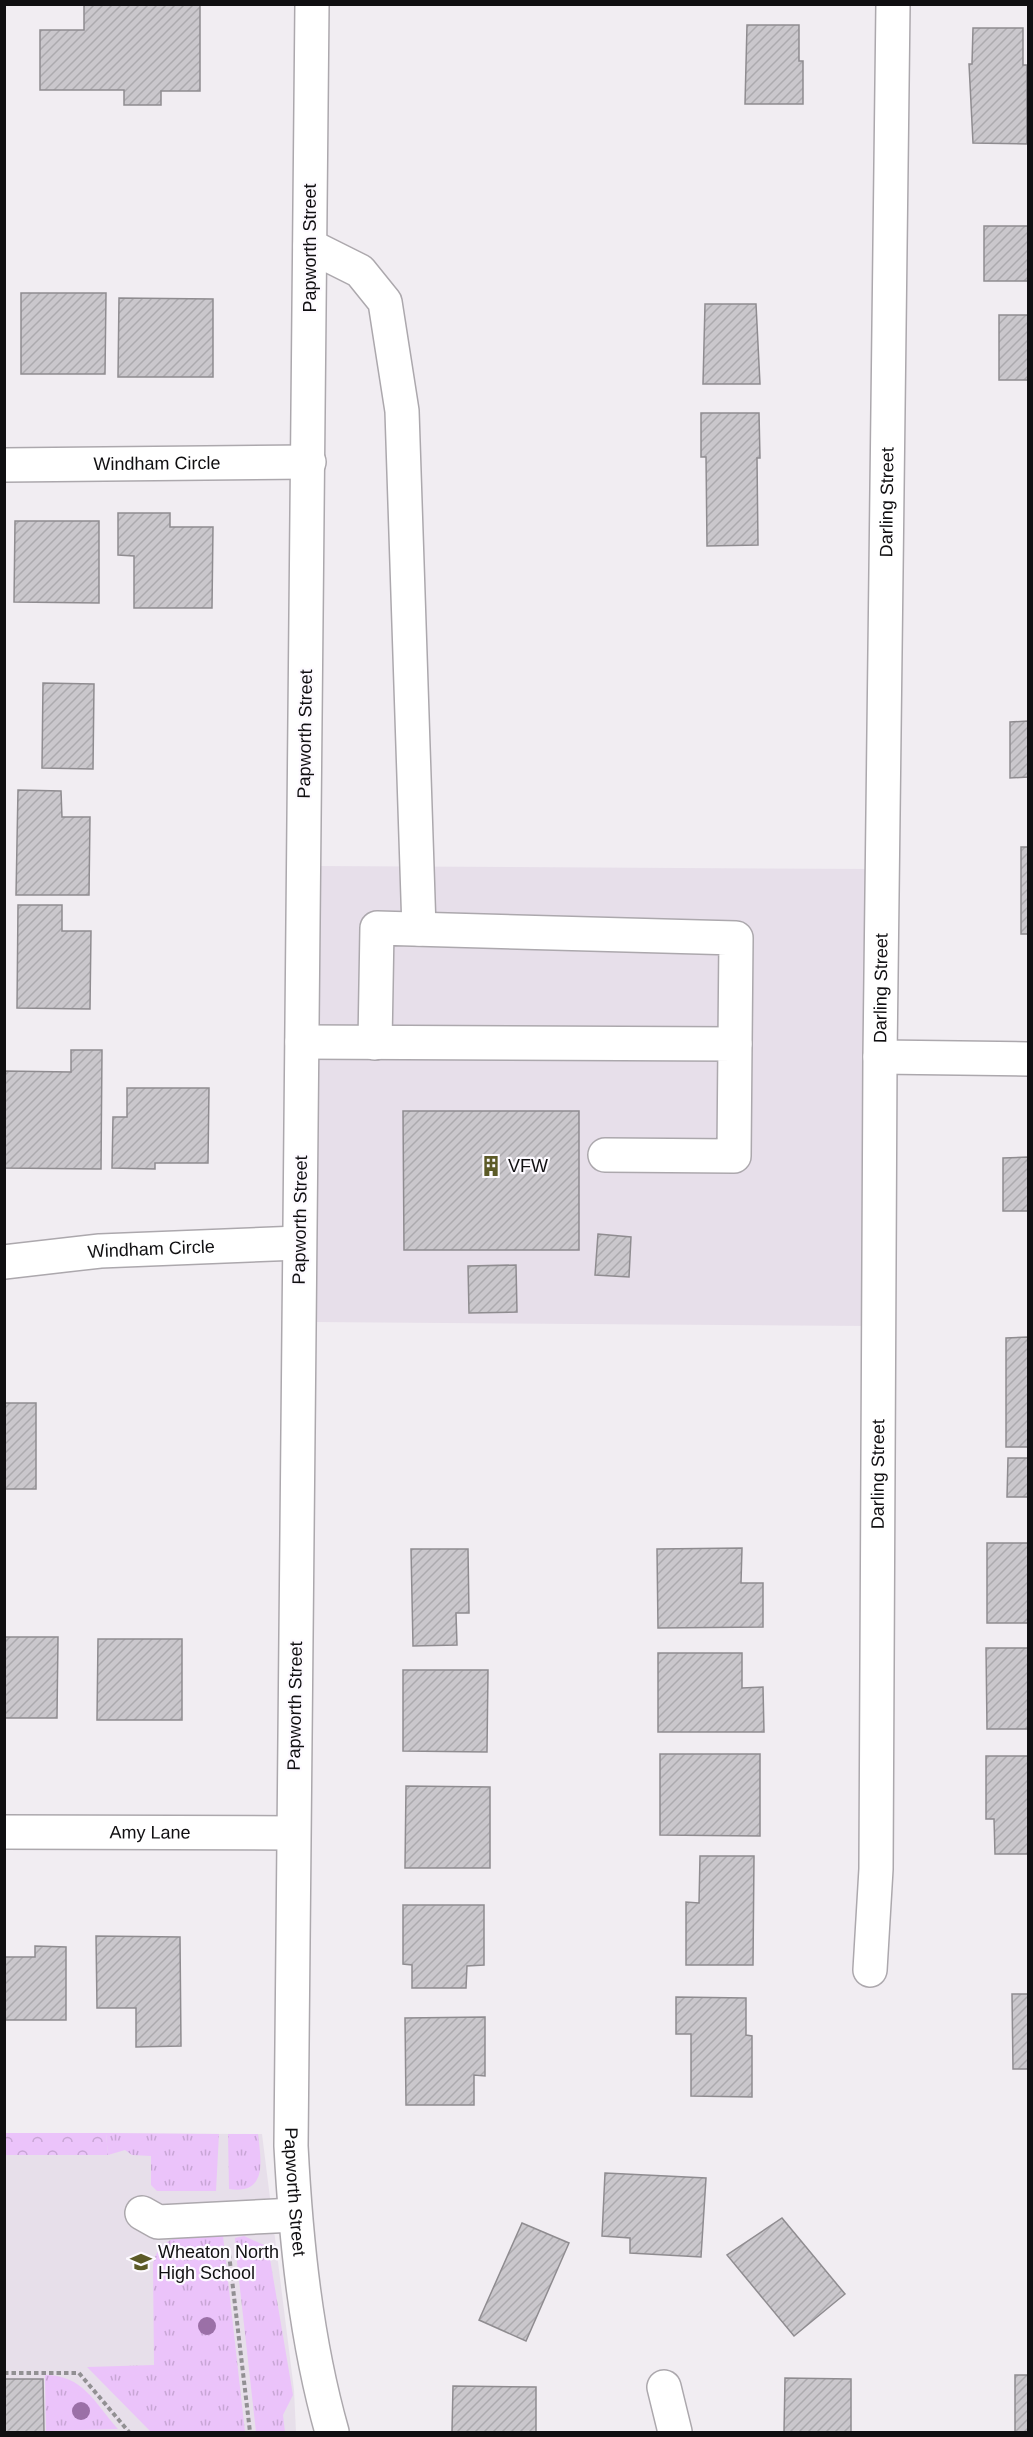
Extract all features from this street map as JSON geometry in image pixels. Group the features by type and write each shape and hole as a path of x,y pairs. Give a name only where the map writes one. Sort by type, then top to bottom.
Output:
{"street":[{"name":"Papworth Street","path":"312,4 291,2146 295,2215 315,2362 332,2433"},
{"name":"Darling Street","path":"870,1970 876,1869 880,1057 892,4"},
{"path":"310,246 360,270 385,302 387,313 402,411 419,929"},
{"name":"Windham Circle","path":"4,465 309,462"},
{"path":"375,1043 377,928 736,939 734,1156 605,1155"},
{"path":"302,1042 735,1044"},
{"path":"880,1057 1029,1059"},
{"name":"Windham Circle","path":"4,1262 100,1251 299,1243"},
{"name":"Amy Lane","path":"4,1832 293,1833"},
{"path":"141,2213 158,2222 295,2215"},
{"path":"664,2387 675,2433"}],"path":[{"path":"228,2246 250,2433"},
{"path":"4,2373 80,2373 129,2433"}],"shaded area":[{"path":"317,866 875,869 872,1326 314,1322"},
{"name":"Wheaton North High School","path":"5,2133 262,2134 294,2390 296,2432 5,2432"}],"green space":[{"path":"5,2133 106,2133 108,2155 5,2155"},
{"path":"106,2133 219,2134 216,2191 157,2191 151,2185 151,2156 132,2155 125,2150 108,2155"},
{"path":"228,2134 258,2134 259,2174 250,2187 229,2189"},
{"path":"223,2236 245,2432 151,2432 87,2367 154,2365 153,2264 157,2253 163,2245 180,2237"},
{"path":"244,2236 264,2245 269,2253 293,2395 283,2415 285,2432 256,2432 235,2238"},
{"path":"45,2375 58,2376 78,2385 87,2392 118,2429 46,2431"}],"building":[{"path":"84,4 200,4 200,91 161,91 161,105 124,105 124,90 40,90 40,30 84,30"},
{"path":"747,25 799,25 799,61 803,61 803,104 745,104"},
{"path":"973,28 1023,28 1023,65 1027,65 1027,144 973,143 969,64 972,64"},
{"path":"984,226 1028,226 1028,281 984,281"},
{"path":"21,293 106,293 105,374 21,374"},
{"path":"119,298 213,299 213,377 118,377"},
{"path":"705,304 756,304 760,384 703,384"},
{"path":"999,315 1028,315 1028,380 999,380"},
{"path":"701,413 759,413 758,545 707,546 706,457 701,457"},
{"path":"118,513 170,513 170,527 213,527 212,608 134,608 134,556 118,555"},
{"path":"15,521 99,521 99,603 14,602"},
{"path":"43,683 94,684 93,769 42,768"},
{"path":"1028,721 1028,777 1010,778 1010,722"},
{"path":"18,790 61,791 62,817 90,817 89,895 16,895"},
{"path":"1021,847 1028,847 1028,934 1021,934"},
{"path":"18,905 62,905 62,931 91,931 90,1009 17,1008"},
{"path":"71,1050 102,1050 101,1169 4,1168 5,1071 71,1072"},
{"path":"127,1088 209,1088 208,1163 155,1163 155,1169 112,1168 113,1117 127,1117"},
{"name":"VFW","path":"403,1111 579,1111 579,1250 404,1250"},
{"path":"1028,1157 1028,1211 1003,1211 1003,1158"},
{"path":"598,1234 631,1237 629,1277 595,1275"},
{"path":"516,1265 517,1312 469,1313 468,1266"},
{"path":"1028,1337 1028,1447 1006,1447 1006,1338"},
{"path":"4,1403 36,1403 36,1489 4,1489"},
{"path":"1008,1458 1028,1458 1028,1497 1007,1497"},
{"path":"987,1543 1028,1543 1028,1623 987,1623"},
{"path":"742,1548 741,1583 763,1583 763,1627 658,1628 657,1549"},
{"path":"411,1549 468,1549 469,1613 456,1613 457,1645 413,1646"},
{"path":"4,1637 58,1637 57,1718 4,1718"},
{"path":"98,1639 182,1639 182,1720 97,1720"},
{"path":"986,1648 1028,1648 1028,1729 987,1729"},
{"path":"658,1653 742,1653 742,1688 763,1687 764,1732 658,1732"},
{"path":"403,1670 488,1670 487,1752 403,1751"},
{"path":"660,1754 760,1754 760,1836 660,1835"},
{"path":"986,1756 1028,1756 1028,1854 995,1854 994,1819 986,1819"},
{"path":"406,1786 490,1787 490,1868 405,1868"},
{"path":"700,1856 754,1856 753,1965 686,1965 686,1902 699,1903"},
{"path":"403,1905 484,1905 484,1965 467,1966 466,1988 412,1988 412,1965 403,1964"},
{"path":"96,1936 180,1937 181,2046 136,2047 136,2008 97,2008"},
{"path":"35,1946 66,1947 66,2020 4,2020 4,1957 35,1957"},
{"path":"1012,1994 1028,1994 1028,2069 1013,2069"},
{"path":"676,1997 746,1998 746,2035 752,2036 752,2097 691,2096 691,2034 676,2034"},
{"path":"485,2017 485,2076 474,2075 474,2105 406,2105 405,2018"},
{"path":"605,2173 706,2178 701,2257 630,2253 630,2238 602,2236"},
{"path":"782,2218 845,2294 794,2336 727,2255"},
{"path":"522,2223 569,2243 526,2341 479,2320"},
{"path":"1015,2375 1028,2375 1028,2432 1015,2432"},
{"path":"785,2378 851,2379 851,2432 784,2432"},
{"path":"4,2379 43,2379 44,2432 4,2432"},
{"path":"453,2386 536,2387 536,2432 452,2432"}],"place":[{"name":"VFW","path":"491,1166"},
{"name":"Wheaton North High School","path":"141,2262"}]}
